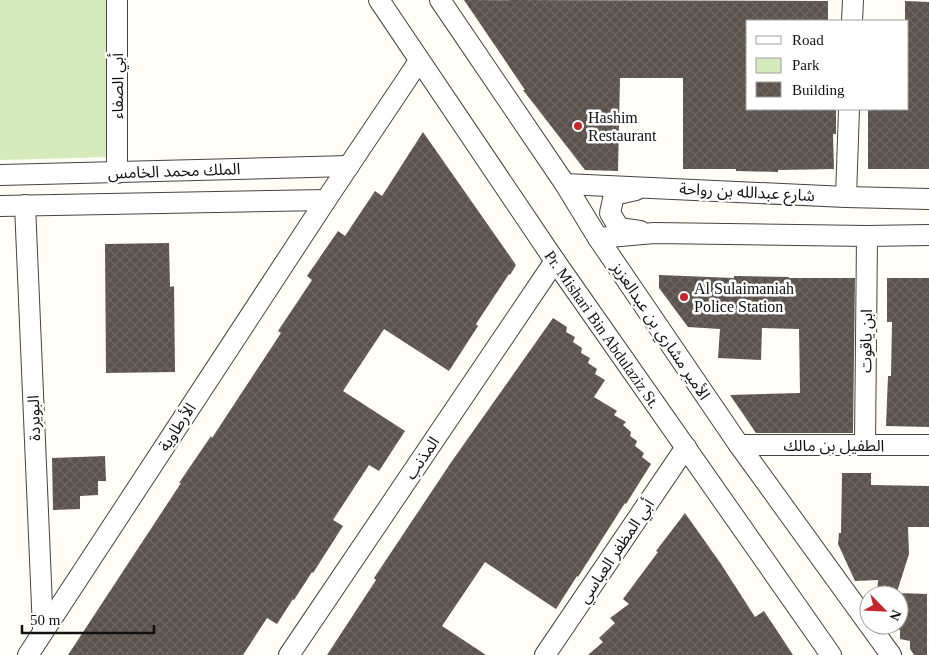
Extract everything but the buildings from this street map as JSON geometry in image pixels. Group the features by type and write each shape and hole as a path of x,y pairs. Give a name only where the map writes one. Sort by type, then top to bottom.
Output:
{"street":[{"name":"أبي الصفاء","path":"116,0 117,173"},
{"name":"Pr. Mishari Bin Abdulaziz St.","path":"379,0 555,261 686,447 823,652"},
{"name":"الأمير مشاري بن عبدالعزيز","path":"440,0 565,184 598,238 739,445 890,655"},
{"path":"852,0 852,20"},
{"name":"الأرطاوية","path":"28,655 419,61"},
{"path":"846,197 849,110"},
{"name":"الملك محمد الخامس","path":"0,175 349,166"},
{"name":"شارع عبدالله بن رواحة","path":"565,184 929,199"},
{"path":"650,187 614,195 610,213 619,228 654,233"},
{"name":"الملك محمد الخامس","path":"0,206 326,200"},
{"name":"البويردة","path":"25,205 43,630"},
{"path":"598,238 654,233 929,235"},
{"name":"ابن ياقوت","path":"865,445 868,236"},
{"name":"المذنب","path":"289,655 555,261"},
{"name":"الطفيل بن مالك","path":"739,445 929,446"},
{"name":"أبي المظفر العباسي","path":"545,655 686,447"}],"green space":[{"path":"0,0 107,0 110,157 0,160"}],"place":[{"name":"Hashim Restaurant","path":"578,126"},
{"name":"Al Sulaimaniah Police Station","path":"684,297"}]}
